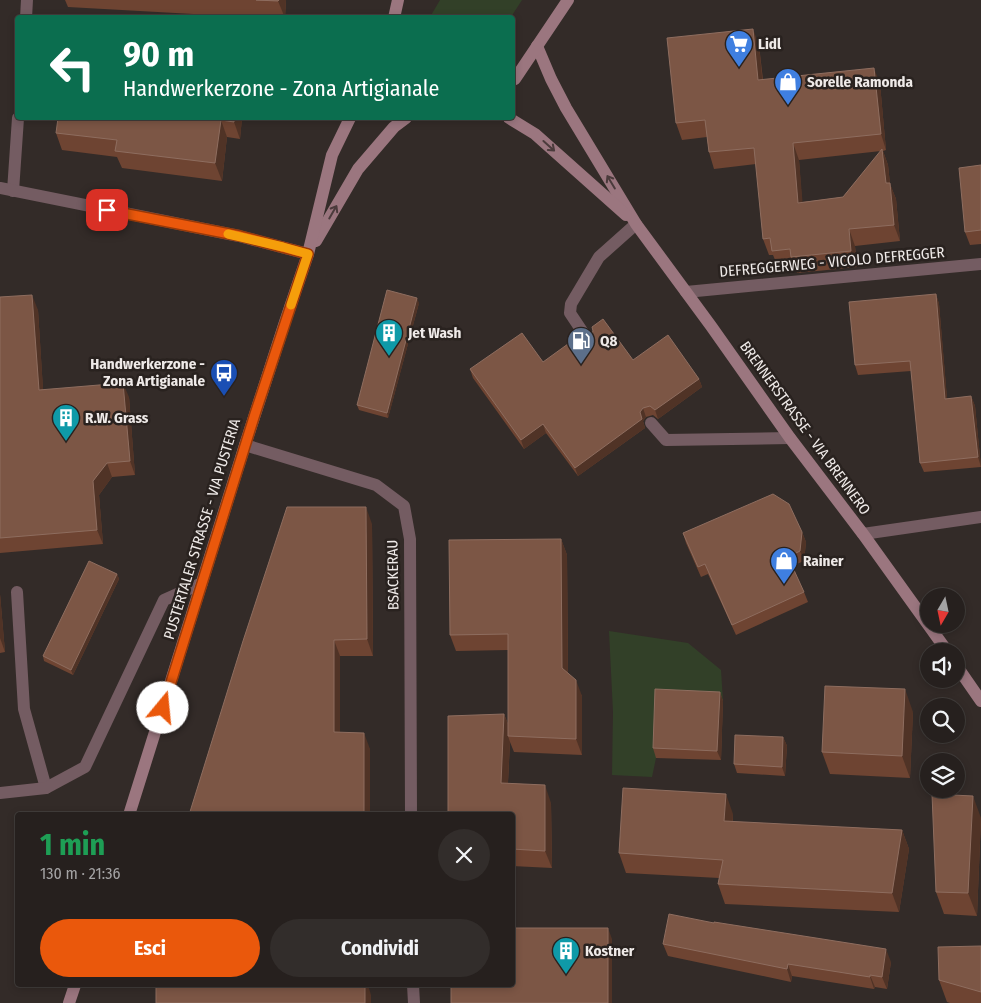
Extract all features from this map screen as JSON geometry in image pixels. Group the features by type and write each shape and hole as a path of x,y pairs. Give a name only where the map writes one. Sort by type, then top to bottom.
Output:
{"main road":[{"path":"395,15 398,0"},
{"path":"515,78 568,0"},
{"name":"BRENNERSTRASSE - VIA BRENNERO","path":"537,46 551,80 566,108 636,224 790,438 863,534 941,643"},
{"name":"PUSTERTALER STRASSE - VIA PUSTERIA","path":"130,812 245,445 308,254 332,155 349,120"},
{"name":"PUSTERTALER STRASSE - VIA PUSTERIA","path":"308,254 358,169 394,128 404,120"},
{"name":"BRENNERSTRASSE - VIA BRENNERO","path":"513,120 535,134 636,224"},
{"path":"965,678 981,701"},
{"path":"69,1003 74,987"}],"street":[{"path":"26,15 27,0"},
{"path":"13,191 18,120"},
{"path":"0,188 240,236 308,254"},
{"path":"588,340 570,313 571,304 599,258 636,224"},
{"name":"DEFREGGERWEG - VICOLO DEFREGGER","path":"686,292 981,264"},
{"path":"651,423 666,440 790,438"},
{"name":"BSACKERAU","path":"245,445 376,485 404,506 410,539 412,812"},
{"path":"863,534 981,517"},
{"path":"0,793 46,788 85,767 164,600 202,583"},
{"path":"16,592 24,709 46,788"},
{"path":"413,987 414,1003"}],"green space":[{"path":"440,0 522,0 512,15 431,15"},
{"path":"609,631 688,643 721,670 723,701 659,699 656,758 652,777 612,775 613,712"}],"building":[{"path":"753,29 758,80 874,68 881,134 793,143 798,203 843,197 882,149 886,183 890,183 894,225 849,229 851,251 791,257 790,249 772,251 770,238 763,239 754,148 709,152 705,120 676,123 667,38"},
{"path":"58,120 221,120 215,163 115,151 117,140 56,133"},
{"path":"981,165 981,230 965,232 959,168"},
{"name":"Jet Wash","path":"387,290 417,298 387,413 357,405"},
{"path":"936,294 945,399 971,396 978,457 920,463 910,361 855,365 849,302"},
{"name":"R.W. Grass","path":"32,295 39,390 123,383 130,461 107,463 93,481 97,530 0,538 0,297"},
{"path":"603,319 633,360 668,335 699,379 655,410 650,406 643,408 640,412 642,419 575,468 543,424 521,440 470,369 522,333 543,362 579,336 585,339 590,338 593,331 592,327"},
{"path":"773,494 789,504 802,532 800,551 788,557 804,592 732,625 705,564 698,567 683,533"},
{"path":"287,507 366,507 367,639 334,640 334,732 364,733 364,812 190,812"},
{"path":"561,539 562,668 576,680 576,739 508,736 508,634 450,635 449,540"},
{"path":"89,561 117,574 71,670 43,656"},
{"path":"825,686 905,689 902,756 822,752"},
{"path":"655,689 720,692 717,751 653,748"},
{"path":"504,714 501,783 545,785 545,851 515,849 515,812 448,812 448,716"},
{"path":"735,735 783,737 782,767 734,764"},
{"path":"623,788 726,794 724,821 902,830 892,893 718,884 723,860 619,853"},
{"path":"965,796 973,796 968,893 936,892 932,798 965,798"},
{"path":"669,914 714,923 886,949 882,977 870,975 870,977 788,964 787,969 663,944"},
{"name":"Kostner","path":"515,928 608,928 608,1003 451,1003 451,987 515,987"},
{"path":"981,946 981,992 939,980 938,947"},
{"path":"156,987 365,987 365,1003 156,1003"}],"slow traffic":[{"path":"228,234 308,254 291,305"}],"place":[{"name":"Lidl","path":"739,68"},
{"name":"Sorelle Ramonda","path":"788,106"},
{"name":"Jet Wash","path":"389,357"},
{"name":"Q8","path":"581,365"},
{"name":"Handwerkerzone - Zona Artigianale","path":"224,397"},
{"name":"R.W. Grass","path":"66,442"},
{"name":"Rainer","path":"784,585"},
{"name":"Kostner","path":"566,975"}],"route":[{"path":"107,210 240,236 308,254 255,414 163,708"}]}
